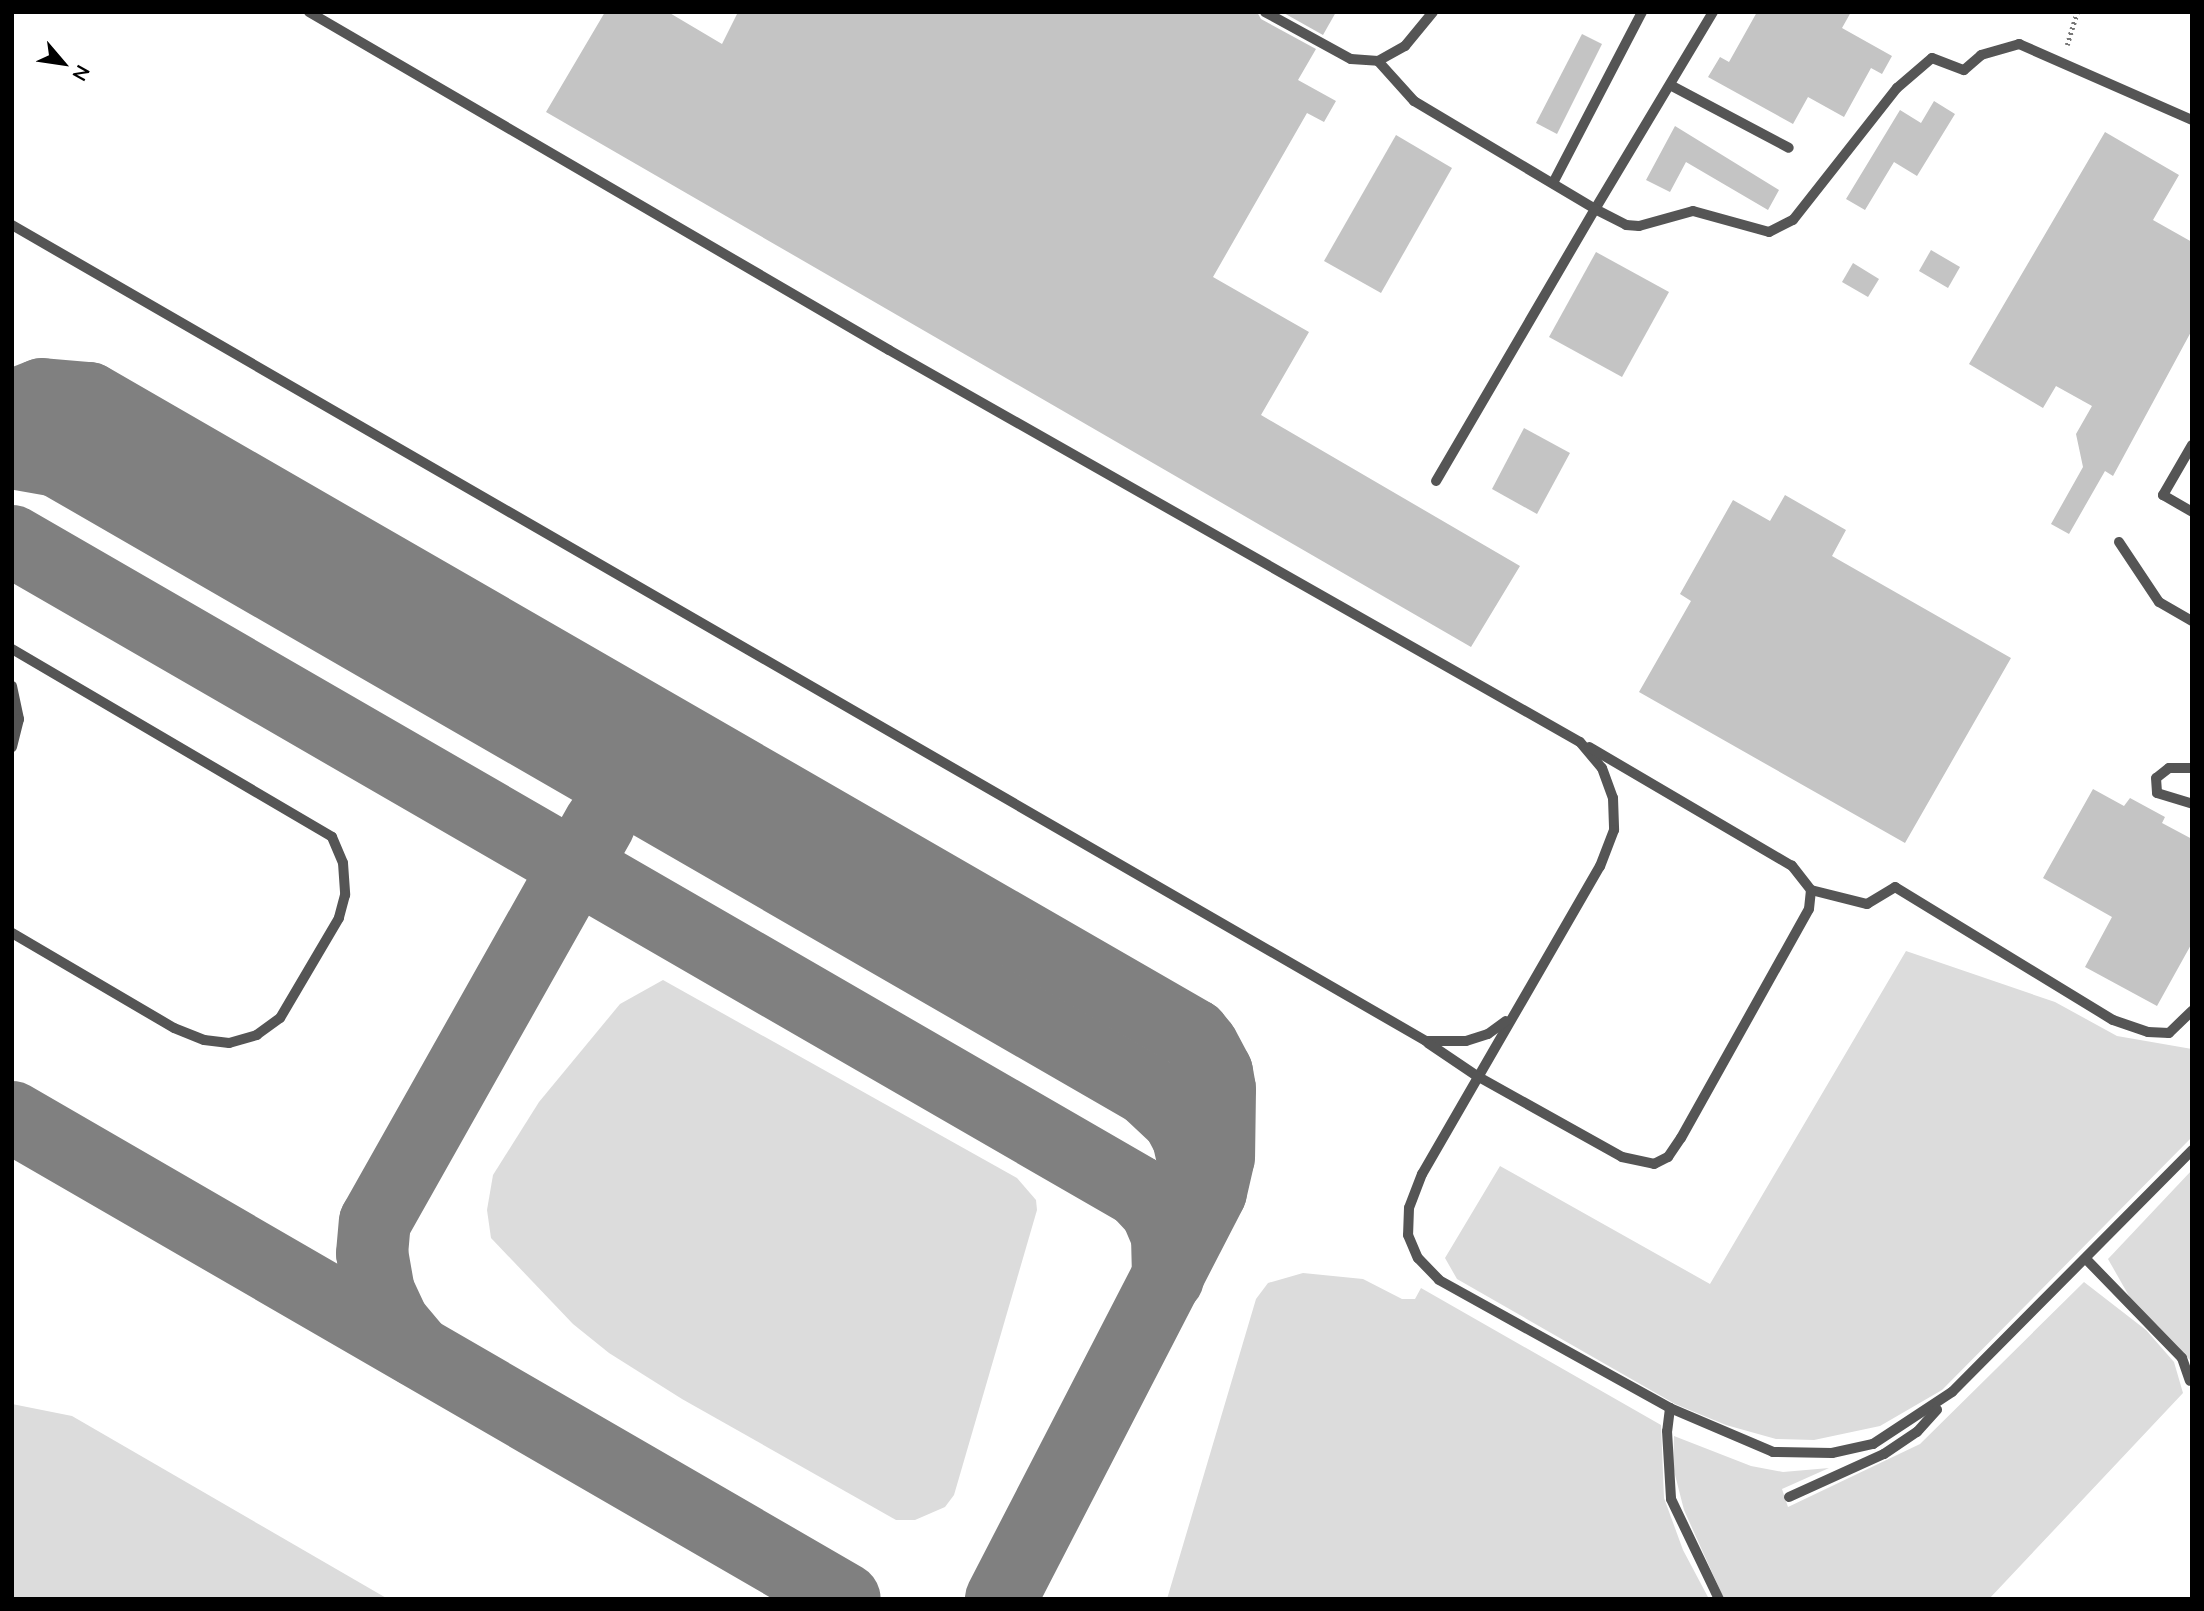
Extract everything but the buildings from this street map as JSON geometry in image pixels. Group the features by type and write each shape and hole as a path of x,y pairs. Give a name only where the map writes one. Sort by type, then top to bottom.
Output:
{"lane":[{"path":"309,12 889,350 1580,742 1792,866 1811,890 1867,904 1895,887 2113,1020 2148,1032 2169,1033 2192,1012"},
{"path":"1265,12 1351,59 1378,61 1405,46 1433,12"},
{"path":"1552,183 1642,12"},
{"path":"1436,481 1595,209 1672,86 1713,12"},
{"path":"1378,61 1414,101 1595,209 1626,225 1639,226 1693,211 1769,232 1793,220 1817,194 1897,88 1932,58 1964,70 1981,55 2019,44 2062,59 2192,120"},
{"path":"1672,86 1789,148"},
{"path":"12,225 1426,1041 1477,1076 1622,1157 1654,1164 1668,1157 1809,909 1811,890"},
{"path":"2192,444 2163,495 2192,512"},
{"path":"2119,542 2159,602 2192,621"},
{"path":"12,649 332,837 343,863 345,895 339,918 280,1018 257,1035 229,1042 204,1040 174,1027 12,933"},
{"path":"12,686 19,719 12,747"},
{"path":"1580,742 1602,768 1613,798 1614,830 1600,866 1422,1174 1409,1208 1408,1235 1418,1258 1439,1280 1670,1408 1773,1452 1832,1453 1873,1444 1952,1392"},
{"path":"2192,768 2169,768 2156,778 2157,793 2192,804"},
{"path":"1426,1041 1466,1041 1488,1034 1511,1017"},
{"path":"1789,1497 1884,1454 1917,1432 1952,1392 2192,1150"},
{"path":"2086,1259 2182,1359 2190,1381"},
{"path":"1670,1408 1667,1431 1671,1499 1719,1599"}],"path":[{"path":"2062,59 2077,12"}],"shaded area":[{"path":"1906,951 2055,1002 2117,1036 2192,1049 2192,1137 1942,1390 1880,1426 1814,1440 1776,1439 1726,1425 1675,1404 1457,1279 1445,1258 1500,1166 1710,1284"},
{"path":"663,980 1017,1178 1036,1200 1037,1210 954,1495 945,1507 915,1520 896,1520 682,1399 609,1353 573,1324 491,1238 487,1210 493,1175 539,1102 620,1004"},
{"path":"2192,1170 2192,1362 2133,1303 2108,1259"},
{"path":"1303,1273 1363,1279 1402,1299 1415,1299 1421,1288 1661,1425 1664,1498 1683,1550 1709,1599 1167,1599 1256,1299 1268,1283"},
{"path":"2084,1282 2146,1330 2174,1362 2183,1393 1989,1599 1724,1599 1684,1510 1673,1467 1674,1436 1751,1466 1783,1472 1829,1468 1782,1489 1788,1507 1920,1444"},
{"path":"12,1404 72,1416 388,1599 12,1599"}],"taxiway":[{"path":"12,406 42,394 89,398 1194,1035 1217,1072 1220,1089 1219,1157 1211,1192 1001,1599"},
{"path":"12,453 57,461 1147,1090 1178,1119 1188,1138 1198,1182 1197,1202"},
{"path":"12,541 1139,1192 1156,1210 1167,1236 1168,1278"},
{"path":"417,1351 394,1324 379,1292 372,1254 375,1222 600,823"},
{"path":"12,1117 845,1599"}]}
